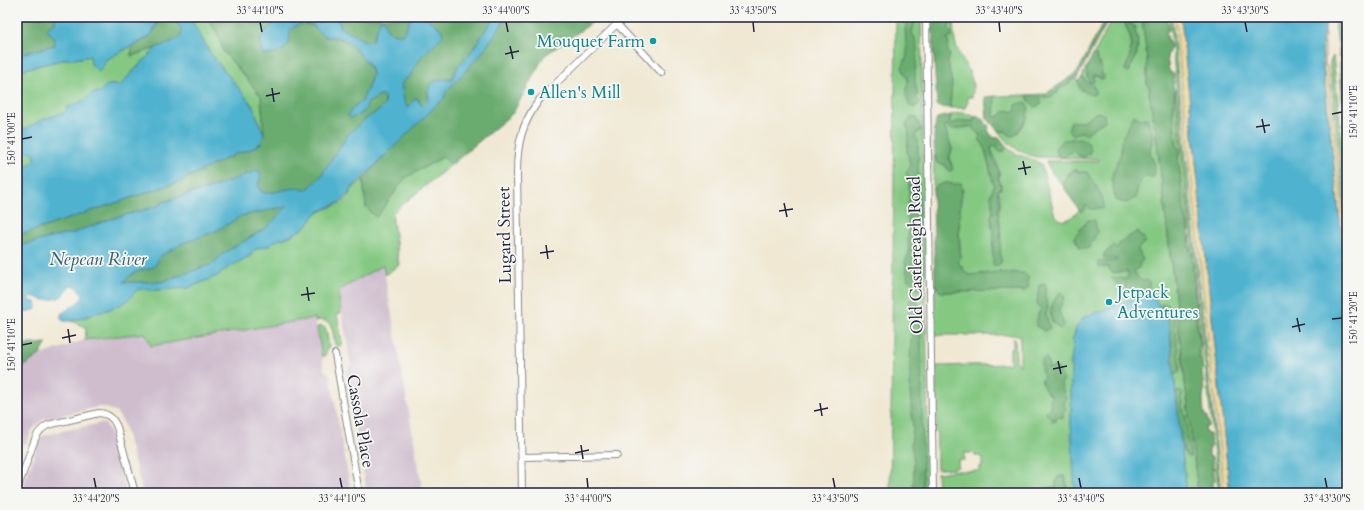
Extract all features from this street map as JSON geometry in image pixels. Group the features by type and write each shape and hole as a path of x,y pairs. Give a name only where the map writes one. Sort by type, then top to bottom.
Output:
{"street":[{"name":"Lugard Street","path":"522,493 517,173 517,155 520,139 524,124 540,99 624,17"},
{"name":"Old Castlereagh Road","path":"926,17 933,493"},
{"path":"617,24 662,73"},
{"name":"Cassola Place","path":"335,354 359,493"},
{"path":"17,490 37,434 43,428 48,425 99,413 105,414 114,420 135,493"},
{"path":"522,457 617,455"}],"shaded area":[{"path":"383,265 423,493 367,493 346,372 351,365 338,291"},
{"path":"315,318 324,370 330,375 351,493 143,493 123,421 116,412 104,407 98,407 42,420 32,430 26,444 23,443 17,460 17,371 40,355 85,340 145,333 152,346"},
{"path":"100,423 105,424 108,428 126,493 21,493 40,439 45,435"}],"green space":[{"path":"17,17 55,17 55,45 17,55"},
{"path":"162,17 175,17 182,31 180,38 174,42 131,56 132,46 150,36"},
{"path":"189,17 207,17 217,33 224,52 261,96 264,134 252,105 211,54"},
{"path":"207,17 292,17 277,22 289,43 290,29 302,23 313,26 326,37 336,37 350,43 356,47 370,68 372,75 363,101 355,105 350,117 364,112 367,103 382,95 384,97 385,104 349,133 320,177 305,190 295,188 265,193 261,191 258,185 260,180 214,187 190,193 164,202 156,207 117,217 72,234 66,234 17,246 17,236 178,182 237,153 249,150 261,143 264,134 261,96 224,52 217,33"},
{"path":"338,17 414,17 411,18 403,34 395,34 387,29 380,20 372,41 367,42 341,28"},
{"path":"426,17 494,17 469,55 458,66 452,79 438,80 427,91 429,99 422,106 419,99 407,106 405,104 401,84 409,77 421,57 433,45 442,30"},
{"path":"507,17 600,17 544,56 513,113 451,165 443,157 405,178 376,218 366,207 363,179 396,144 444,98 446,92 481,54"},
{"path":"896,17 921,17 929,493 890,493"},
{"path":"907,17 916,17 912,33 915,38 917,49 915,79 918,95 916,96 920,103 914,108 909,105 906,94 908,80 902,68 907,56 905,29 908,19"},
{"path":"933,17 950,18 950,25 948,28 951,31 952,37 947,39 949,44 947,48 950,56 948,61 952,83 950,108 939,107 937,105 932,29"},
{"path":"949,17 953,17 956,44 973,83 972,97 967,97 968,102 965,108 950,108 951,91 947,48"},
{"path":"1106,17 1110,17 1077,78 1071,80 1070,83 1059,89 1057,94 1054,93 1053,97 1045,97 1040,100 1042,103 1036,107 1033,105 1027,95 1045,94 1077,73"},
{"path":"1113,17 1122,17 1130,37 1131,50 1125,70 1131,66 1135,59 1138,47 1137,36 1130,24 1131,22 1129,17 1142,17 1147,59 1147,83 1150,90 1149,93 1156,133 1198,493 1187,493 1181,440 1183,450 1186,418 1180,391 1176,392 1174,373 1176,374 1164,303 1160,306 1151,294 1146,293 1084,317 1076,328 1072,340 1074,343 1071,361 1071,422 1075,493 938,493 937,473 953,471 980,471 980,466 982,466 982,456 975,456 974,453 964,453 964,460 958,460 958,467 953,469 937,469 936,366 1010,364 1010,348 1013,348 1013,339 1015,339 1016,361 1020,366 1020,335 935,335 935,283 941,292 1025,291 1027,282 1024,273 1004,274 1002,272 968,276 958,262 961,257 959,233 961,196 963,190 960,183 945,183 933,197 934,155 937,163 943,163 947,169 952,164 949,159 952,149 944,126 947,125 950,129 973,126 980,136 979,139 984,146 994,186 991,194 993,212 991,216 993,235 992,254 1001,262 1000,228 998,218 1000,200 998,190 1001,185 997,164 991,150 992,147 995,146 1004,151 1007,147 1019,155 1037,161 1041,164 1054,212 1059,219 1066,220 1079,210 1082,212 1085,205 1099,208 1083,172 1069,173 1066,179 1061,183 1052,173 1046,161 1099,161 1099,159 1036,157 1025,153 1010,144 998,131 1018,133 1020,127 1025,123 1016,110 993,117 995,96 1027,95 1029,101 1039,100 1050,95 1069,81 1075,79 1078,81 1080,89 1089,94 1094,87 1082,77 1086,67 1087,77 1096,76 1102,80 1096,56 1094,54"},
{"path":"1122,17 1129,17 1131,22 1130,24 1136,29 1135,31 1138,40 1137,53 1129,71 1127,72 1125,70 1130,56 1132,43"},
{"path":"1142,17 1167,18 1169,30 1166,33 1171,47 1167,56 1169,70 1173,74 1173,85 1175,90 1173,115 1177,146 1180,150 1178,156 1184,211 1190,236 1188,246 1192,252 1197,329 1201,343 1198,349 1203,370 1204,413 1207,417 1209,426 1205,428 1207,434 1210,434 1211,448 1209,449 1209,456 1212,457 1215,481 1213,482 1216,493 1198,493 1156,133 1149,93 1150,90 1147,83 1147,59"},
{"path":"1169,17 1172,17 1221,493 1219,493 1218,488"},
{"path":"1334,17 1347,17 1347,50 1342,50 1347,116 1342,99 1339,49"},
{"path":"132,46 131,56 156,48 119,86 111,84 100,92 92,93 85,100 68,107 65,112 42,120 31,152 34,154 35,159 32,162 27,184 17,203 17,71 66,59 91,56 99,71 107,59"},
{"path":"1094,54 1098,63 1100,63 1102,70 1101,72 1104,79 1102,80 1100,77 1093,75 1094,82 1091,83 1087,75 1087,68 1089,61"},
{"path":"1333,56 1347,190 1347,230 1330,68 1330,62"},
{"path":"1082,77 1094,87 1096,91 1095,94 1092,95 1080,89 1078,81"},
{"path":"1175,90 1190,232 1184,211 1178,156 1180,150 1177,146 1173,115"},
{"path":"995,96 994,117 1000,116 1003,112 1008,110 1013,112 1016,110 1016,105 1021,103 1026,103 1029,108 1027,119 1014,136 1010,136 1006,131 998,131 987,118 985,97"},
{"path":"1097,112 1104,114 1105,121 1086,134 1080,132 1073,135 1068,129 1071,121 1079,122 1085,120"},
{"path":"959,113 974,117 973,123 957,122 952,124 950,122 951,115"},
{"path":"951,115 950,122 952,124 963,121 973,122 974,117 979,116 989,126 988,130 991,135 995,138 999,137 1007,147 1004,151 999,151 995,146 992,146 991,150 999,173 998,178 1001,185 1001,189 998,190 1000,203 998,218 1000,228 1001,262 998,266 993,264 991,215 993,212 991,194 994,185 984,146 979,139 980,135 975,131 973,126 950,130 947,125 944,126 952,149 949,159 953,169 950,172 944,163 943,165 937,163 934,140 937,118"},
{"path":"1134,115 1140,119 1147,118 1152,131 1150,153 1155,165 1154,177 1144,177 1138,186 1136,198 1125,203 1116,200 1111,178 1121,153 1121,141"},
{"path":"911,117 916,117 921,130 915,135 918,142 919,215 921,226 919,255 921,285 918,290 908,280 905,262 909,252 909,225 906,210 909,201 909,178 906,173 910,165 907,151 909,131 906,125"},
{"path":"1080,138 1088,142 1091,151 1084,158 1074,151 1065,157 1058,156 1055,148 1063,140"},
{"path":"443,157 451,165 392,213 399,265 385,275 383,265 338,291 341,313 337,314 342,341 341,346 335,345 329,323 326,321 315,321 315,318 151,346 145,333 85,340 86,327 72,321 113,308 127,301 138,289 155,290 188,288 217,276 229,267 250,256 254,250 269,246 275,241 290,236 302,229 311,221 314,214 341,203 348,197 351,190 363,179 366,207 376,217 405,178"},
{"path":"1074,170 1077,170 1078,172 1087,172 1101,196 1104,205 1103,209 1092,209 1085,205 1085,210 1082,212 1079,210 1061,183"},
{"path":"945,183 961,183 962,185 959,228 961,257 958,262 968,275 1002,272 1004,274 1011,272 1024,273 1029,278 1027,282 1029,287 1025,291 940,292 935,283 933,197 936,186"},
{"path":"288,206 266,228 224,253 212,264 161,282 122,282 135,272 154,267 160,256 183,243 216,231 241,216"},
{"path":"1088,220 1095,220 1097,233 1089,248 1080,248 1074,237"},
{"path":"1138,231 1140,236 1144,238 1145,242 1138,249 1143,260 1140,263 1139,268 1134,270 1142,281 1146,280 1149,282 1149,287 1144,292 1138,292 1134,289 1120,288 1111,277 1126,279 1128,272 1112,273 1108,267 1099,267 1097,262 1116,261 1117,259 1104,258 1104,254 1114,245 1117,248 1121,241"},
{"path":"1190,236 1192,251 1188,246"},
{"path":"1193,261 1201,343 1197,329"},
{"path":"1046,284 1045,297 1048,306 1046,315 1050,328 1044,331 1036,326 1038,314 1041,309 1037,303 1039,285"},
{"path":"1060,292 1065,297 1059,310 1064,325 1060,329 1052,321 1050,312 1051,307"},
{"path":"916,299 921,311 923,493 913,493 914,463 911,444 913,429 910,392 912,327 909,316 910,300"},
{"path":"1164,303 1173,308 1180,367 1179,373 1176,374 1174,373 1171,338 1167,321 1160,306"},
{"path":"322,326 326,329 329,346 325,356 322,357 317,327"},
{"path":"47,343 40,355 17,371 17,345"},
{"path":"1201,343 1202,361 1199,359 1198,349"},
{"path":"1047,358 1049,368 1055,367 1059,370 1064,380 1061,384 1066,398 1064,404 1066,410 1063,413 1063,418 1057,416 1056,421 1052,422 1052,418 1047,415 1046,411 1050,409 1051,395 1047,393 1041,381 1044,377 1041,362"},
{"path":"1180,391 1183,394 1181,399 1183,402 1182,407 1186,418 1191,457 1187,457 1184,451 1180,435 1176,392"},
{"path":"1065,476 1068,493 1046,493 1048,488 1053,487 1056,489 1058,477"}],"sand":[{"path":"1175,17 1181,17 1230,493 1224,493"},
{"path":"1325,27 1325,66 1327,66 1347,251 1347,285 1323,66 1322,40"}],"water":[{"path":"55,17 162,17 157,23 152,34 107,59 99,72 91,64 90,56 65,59 17,71 17,55 55,45 54,37 46,29 55,23"},
{"path":"175,17 189,17 211,54 252,105 264,134 261,143 249,150 237,153 178,182 17,236 17,203 27,184 18,174 35,159 32,152 27,152 23,149 19,132 42,120 65,112 68,107 85,100 92,93 100,92 106,86 119,86 156,48 180,38 182,31"},
{"name":"Nepean River","path":"338,17 341,28 367,42 372,41 380,20 383,19 385,21 386,28 390,32 399,34 403,34 411,18 424,17 431,21 442,30 443,35 421,57 409,77 401,84 405,104 409,106 416,97 422,106 429,99 428,93 430,85 433,82 452,79 458,66 469,55 494,17 507,17 481,54 446,92 444,98 351,189 345,198 315,214 311,221 302,229 290,236 275,241 269,246 254,250 250,256 229,267 217,276 188,288 155,290 138,289 127,301 113,308 72,321 64,321 61,319 61,314 81,300 83,296 77,287 71,286 62,296 56,299 44,300 28,297 30,301 35,302 37,306 35,310 17,313 18,246 66,234 72,234 117,217 156,207 164,202 214,187 259,170 261,176 258,185 261,191 265,193 295,188 305,190 320,177 349,133 385,104 384,97 382,95 367,103 366,109 359,115 350,118 348,116 352,108 363,101 372,77 371,69 367,62 348,42 341,38 327,37 320,33 312,25 306,23 296,26 290,30 289,43 285,49 270,55 263,54 261,49 261,40 265,32 279,21 290,18","holes":["288,206 266,228 224,253 212,264 161,282 123,282 135,272 154,267 161,256 183,243 216,231 241,216"]},
{"path":"1181,17 1325,17 1325,27 1322,40 1323,66 1347,285 1347,493 1230,493"},
{"path":"1149,292 1166,314 1169,324 1187,493 1075,493 1071,422 1071,361 1074,343 1072,340 1076,328 1084,317 1111,308"}],"place":[{"name":"Mouquet Farm","path":"653,41"},
{"name":"Allen's Mill","path":"531,92"},
{"name":"Jetpack Adventures","path":"1109,302"}]}
